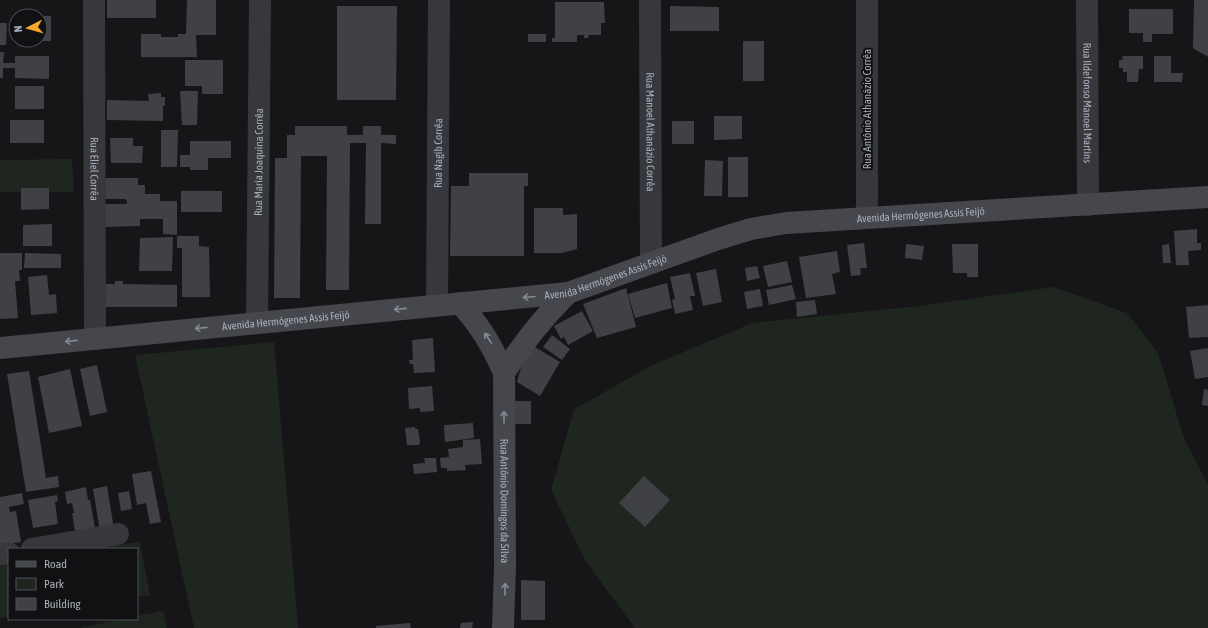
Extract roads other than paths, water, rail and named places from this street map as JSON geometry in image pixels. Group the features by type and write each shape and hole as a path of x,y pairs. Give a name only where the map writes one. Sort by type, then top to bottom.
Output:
{"main road":[{"name":"Avenida Hermógenes Assis Feijó","path":"0,348 568,293 751,229 786,223 1208,197"},
{"path":"504,373 522,344 568,293"},
{"name":"Rua Antônio Domingos da Silva","path":"460,303 478,324 490,342 504,373 505,566 503,628"}],"street":[{"name":"Rua Eliel Corrêa","path":"94,0 95,339"},
{"name":"Rua Maria Joaquina Corrêa","path":"257,323 260,0"},
{"name":"Rua Nagib Corrêa","path":"437,306 439,0"},
{"name":"Rua Manoel Athanázio Corrêa","path":"650,0 651,263"},
{"name":"Rua Antônio Athanázio Corrêa","path":"867,0 867,217"},
{"name":"Rua Ildefonso Manoel Martins","path":"1087,0 1088,205"},
{"path":"38,548 118,534"}]}
